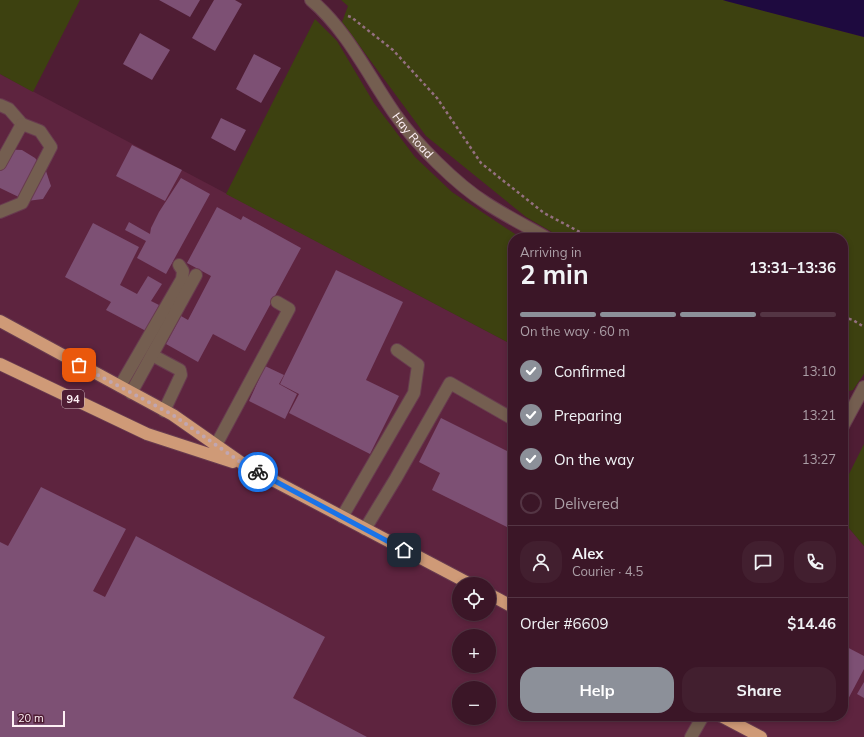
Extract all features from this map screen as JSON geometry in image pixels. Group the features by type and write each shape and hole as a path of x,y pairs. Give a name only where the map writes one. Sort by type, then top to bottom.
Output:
{"highway":[{"name":"94","path":"0,321 173,415 246,466 457,577"},
{"name":"94","path":"0,364 147,434 246,466"},
{"path":"496,598 508,604"},
{"path":"731,721 761,737"}],"street":[{"name":"Hay Road","path":"311,0 319,6 341,33 396,115 422,146 446,170 485,202 538,233"},
{"path":"0,104 9,109 22,124 40,130 51,147 22,203 0,212"},
{"path":"0,164 22,124"},
{"path":"120,386 182,279 183,271 179,264"},
{"path":"131,393 196,275"},
{"path":"216,445 289,309 277,302"},
{"path":"342,517 414,393 418,365 397,350"},
{"path":"152,355 180,370 181,375 164,410"},
{"path":"365,529 450,383 508,416"},
{"path":"848,408 864,387"},
{"path":"691,737 700,721"}],"path":[{"path":"345,15 352,18 393,50 437,98 481,163 544,213 582,233"},
{"path":"848,318 864,327"}],"shaded area":[{"path":"723,0 864,0 864,37 726,1"},
{"path":"0,74 508,342 508,721 848,721 848,527 864,546 864,737 0,737"}],"green space":[{"path":"0,0 80,0 33,92 0,74"},
{"path":"341,0 723,0 864,37 864,374 853,390 848,392 848,233 553,233 526,217 426,136 342,22 348,6"},
{"path":"315,19 337,41 374,103 415,157 452,192 514,233 508,233 508,342 226,194"},
{"path":"864,444 864,546 848,527 848,476"}],"building":[{"path":"159,0 200,0 190,17"},
{"path":"214,0 235,0 242,4 215,51 192,38"},
{"path":"140,33 170,50 152,80 123,64"},
{"path":"254,54 281,68 261,103 236,89"},
{"path":"221,118 246,130 235,151 211,138"},
{"path":"132,145 182,170 165,201 116,176"},
{"path":"0,149 22,150 35,158 46,171 51,186 43,199 27,201 0,188"},
{"path":"181,178 210,194 166,274 137,258 146,241 125,230 129,222 150,234 151,228 159,212"},
{"path":"217,207 241,220 243,216 301,248 245,351 213,334 198,362 166,344 181,316 188,320 211,276 187,263"},
{"path":"93,223 139,247 120,285 137,294 148,276 162,284 151,301 159,305 146,331 106,310 111,302 65,277"},
{"path":"336,270 403,302 366,380 399,396 370,454 289,413 299,394 280,384"},
{"path":"265,366 284,375 279,384 297,394 285,419 249,401"},
{"path":"441,418 508,452 508,528 432,490 440,473 419,462"},
{"path":"41,487 126,529 93,591 105,597 136,536 325,637 293,698 367,737 0,737 0,542 8,546"},
{"path":"848,648 864,656 864,669 848,699"},
{"path":"864,682 864,698 857,694"}],"way so far":[{"path":"79,365 173,415 246,466 258,472"}],"route":[{"path":"258,472 404,550"}]}
